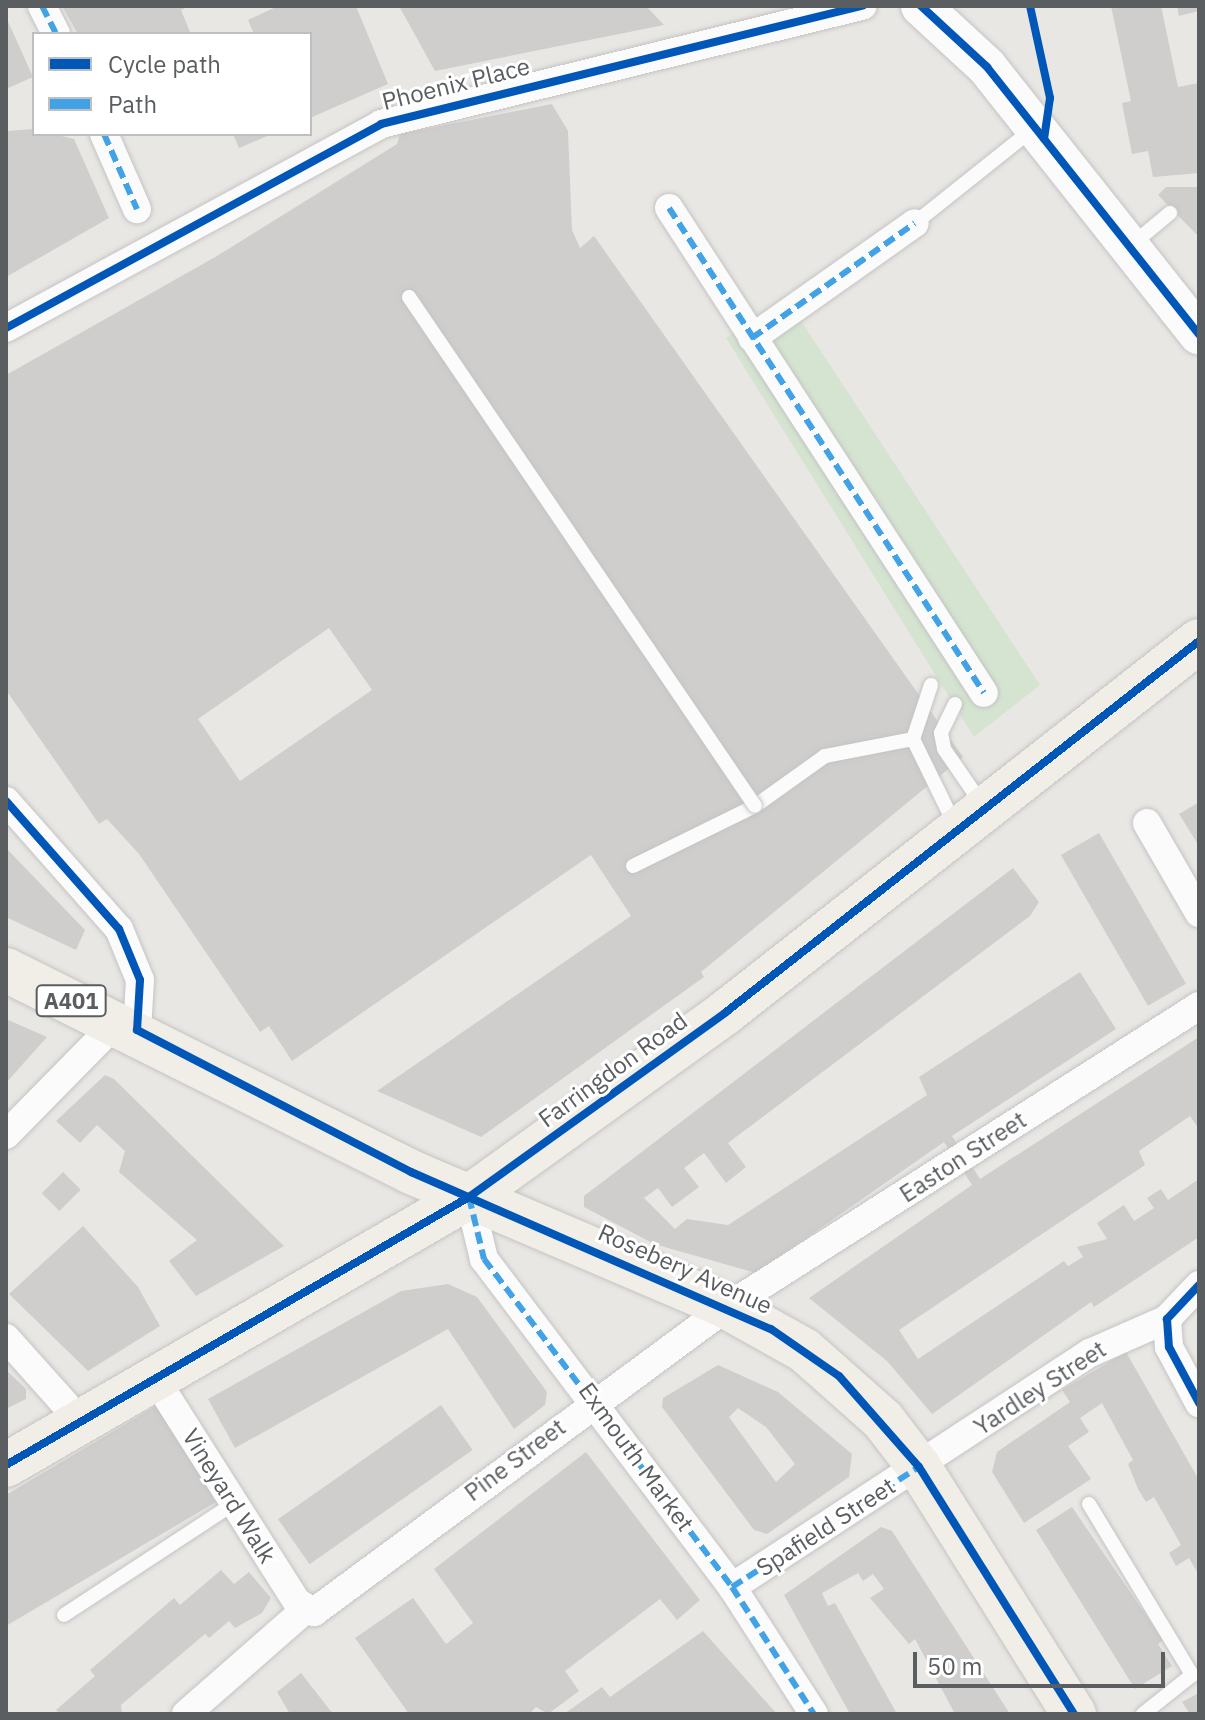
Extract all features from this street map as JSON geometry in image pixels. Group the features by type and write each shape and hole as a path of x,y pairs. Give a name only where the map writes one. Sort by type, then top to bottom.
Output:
{"main road":[{"path":"921,6 987,67 1134,243 1199,334"},
{"name":"Farringdon Road","path":"6,1465 469,1197 726,1012 1199,641"},
{"name":"Rosebery Avenue","path":"6,970 127,1026 469,1197 727,1307 839,1376 919,1467 1074,1714"}],"street":[{"path":"42,6 55,32"},
{"name":"Phoenix Place","path":"6,328 377,115 863,6"},
{"path":"105,136 137,209"},
{"path":"669,208 984,693"},
{"path":"752,338 915,223"},
{"path":"6,801 119,929 140,980 127,1026 6,1135"},
{"path":"1147,823 1196,901"},
{"name":"Easton Street","path":"727,1307 1199,1006"},
{"name":"Exmouth Market","path":"469,1197 484,1259 595,1399 732,1587 814,1714"},
{"path":"1199,1285 1167,1319 1169,1347 1199,1403"},
{"name":"Pine Street","path":"186,1714 306,1609 325,1608 595,1399 727,1307"},
{"name":"Yardley Street","path":"919,1467 1090,1353 1167,1319"},
{"path":"6,1338 81,1422"},
{"name":"Vineyard Walk","path":"156,1380 233,1504 306,1609"},
{"name":"Spafield Street","path":"732,1587 919,1467"}],"lane":[{"path":"915,223 1034,127"},
{"path":"1134,243 1170,213"},
{"path":"409,297 755,806"},
{"path":"931,685 913,739 931,789 971,818"},
{"path":"955,704 941,733 944,749 971,818"},
{"path":"633,866 755,806 825,756 913,739"},
{"path":"64,1615 233,1504"},
{"path":"1089,1504 1192,1675 1143,1714"}],"green space":[{"path":"786,298 1040,685 974,737 726,338"}],"building":[{"path":"62,6 190,6 181,10 190,32 77,32"},
{"path":"278,6 356,6 388,84 312,117 312,32 253,32 248,20"},
{"path":"399,6 646,6 664,25 435,71"},
{"path":"1111,6 1161,6 1178,87 1199,83 1199,173 1153,177 1148,151 1132,154 1122,103 1131,101"},
{"path":"1177,6 1199,6 1199,11 1179,16"},
{"path":"6,17 32,77 6,89"},
{"path":"552,104 568,131 572,230 580,248 594,236 963,757 701,972 704,977 481,1137 377,1091 631,916 591,855 292,1061 269,1026 260,1032 139,854 107,819 99,824 6,690 6,375 217,256 397,144 400,134","holes":["329,628 372,690 240,781 198,719"]},
{"path":"32,129 32,136 74,139 109,218 6,277 6,131"},
{"path":"234,136 267,136 239,148"},
{"path":"1166,187 1199,187 1199,237 1158,195"},
{"path":"1199,802 1199,846 1179,814"},
{"path":"1099,833 1186,984 1148,1006 1061,855"},
{"path":"6,848 85,930 76,950 6,917"},
{"path":"1013,868 1039,902 1030,916 728,1143 746,1167 726,1183 704,1153 684,1168 699,1187 672,1207 658,1188 644,1198 675,1229 687,1219 728,1225 927,1095 919,1077 1080,972 1116,1029 952,1136 980,1179 1199,1037 1199,1129 1190,1116 1139,1151 1145,1165 899,1330 918,1359 1064,1261 1068,1266 1083,1257 1077,1247 1107,1239 1097,1223 1124,1205 1134,1221 1154,1208 1147,1198 1161,1189 1168,1200 1199,1179 1199,1237 1094,1307 1091,1302 932,1414 887,1361 809,1298 972,1185 944,1142 756,1273 654,1244 584,1207 584,1196"},
{"path":"6,1019 47,1037 6,1083"},
{"path":"105,1075 114,1079 284,1246 196,1296 169,1261 197,1240 119,1172 125,1151 97,1125 80,1143 56,1121"},
{"path":"63,1172 81,1190 59,1211 42,1193"},
{"path":"83,1226 138,1287 160,1326 88,1371 9,1294"},
{"path":"448,1284 477,1297 547,1392 545,1405 514,1429 448,1329 235,1448 208,1399 401,1291"},
{"path":"1126,1352 1199,1480 1199,1575 1189,1558 1176,1566 1169,1553 1181,1545 1154,1497 1146,1502 1138,1489 1128,1464 1133,1460 1102,1403 1080,1418 1089,1432 1068,1446 1091,1479 1024,1523 992,1472 997,1452 1070,1402 1062,1390"},
{"path":"718,1365 778,1392 852,1454 849,1477 767,1534 754,1530 662,1407 663,1398","holes":["738,1408 766,1427 795,1464 776,1482 729,1417"]},
{"path":"6,1370 26,1389 26,1399 6,1409"},
{"path":"159,1404 216,1502 6,1626 6,1495"},
{"path":"441,1405 473,1450 310,1564 278,1519"},
{"path":"586,1452 700,1600 677,1620 660,1599 565,1671 579,1691 548,1714 536,1707 529,1714 409,1714 355,1638 413,1598 446,1644 473,1623 434,1569"},
{"path":"1072,1507 1163,1640 1158,1644 1172,1666 1135,1689 1036,1530"},
{"path":"881,1527 892,1531 1010,1714 955,1714 915,1639 909,1644 870,1598 884,1589 873,1574 863,1581 858,1573 822,1593 828,1606 835,1603 897,1714 850,1714 784,1595"},
{"path":"221,1570 234,1584 249,1572 271,1598 262,1613 235,1628 229,1621 209,1638 205,1634 121,1705 122,1714 60,1714 56,1710 95,1676 90,1670 174,1598 180,1605"},
{"path":"703,1631 777,1714 564,1714 602,1687 610,1697"},
{"path":"301,1673 333,1714 290,1714 277,1692"},
{"path":"1199,1693 1199,1714 1190,1714 1182,1702"}],"marked path":[{"path":"42,6 55,32"},
{"path":"105,136 137,209"},
{"path":"669,208 984,693"},
{"path":"752,338 915,223"},
{"path":"469,1197 484,1259 732,1587 814,1714"},
{"path":"732,1587 919,1467"}],"cycle path":[{"path":"6,328 381,124 863,6"},
{"path":"921,6 987,67 1199,334"},
{"path":"1030,6 1050,98 1044,139"},
{"path":"6,1465 469,1197 726,1012 1199,641"},
{"path":"6,801 119,929 140,980 137,1030 411,1172 771,1329 839,1376 919,1467 1074,1714"},
{"path":"1199,1285 1167,1319 1169,1347 1199,1403"}]}
